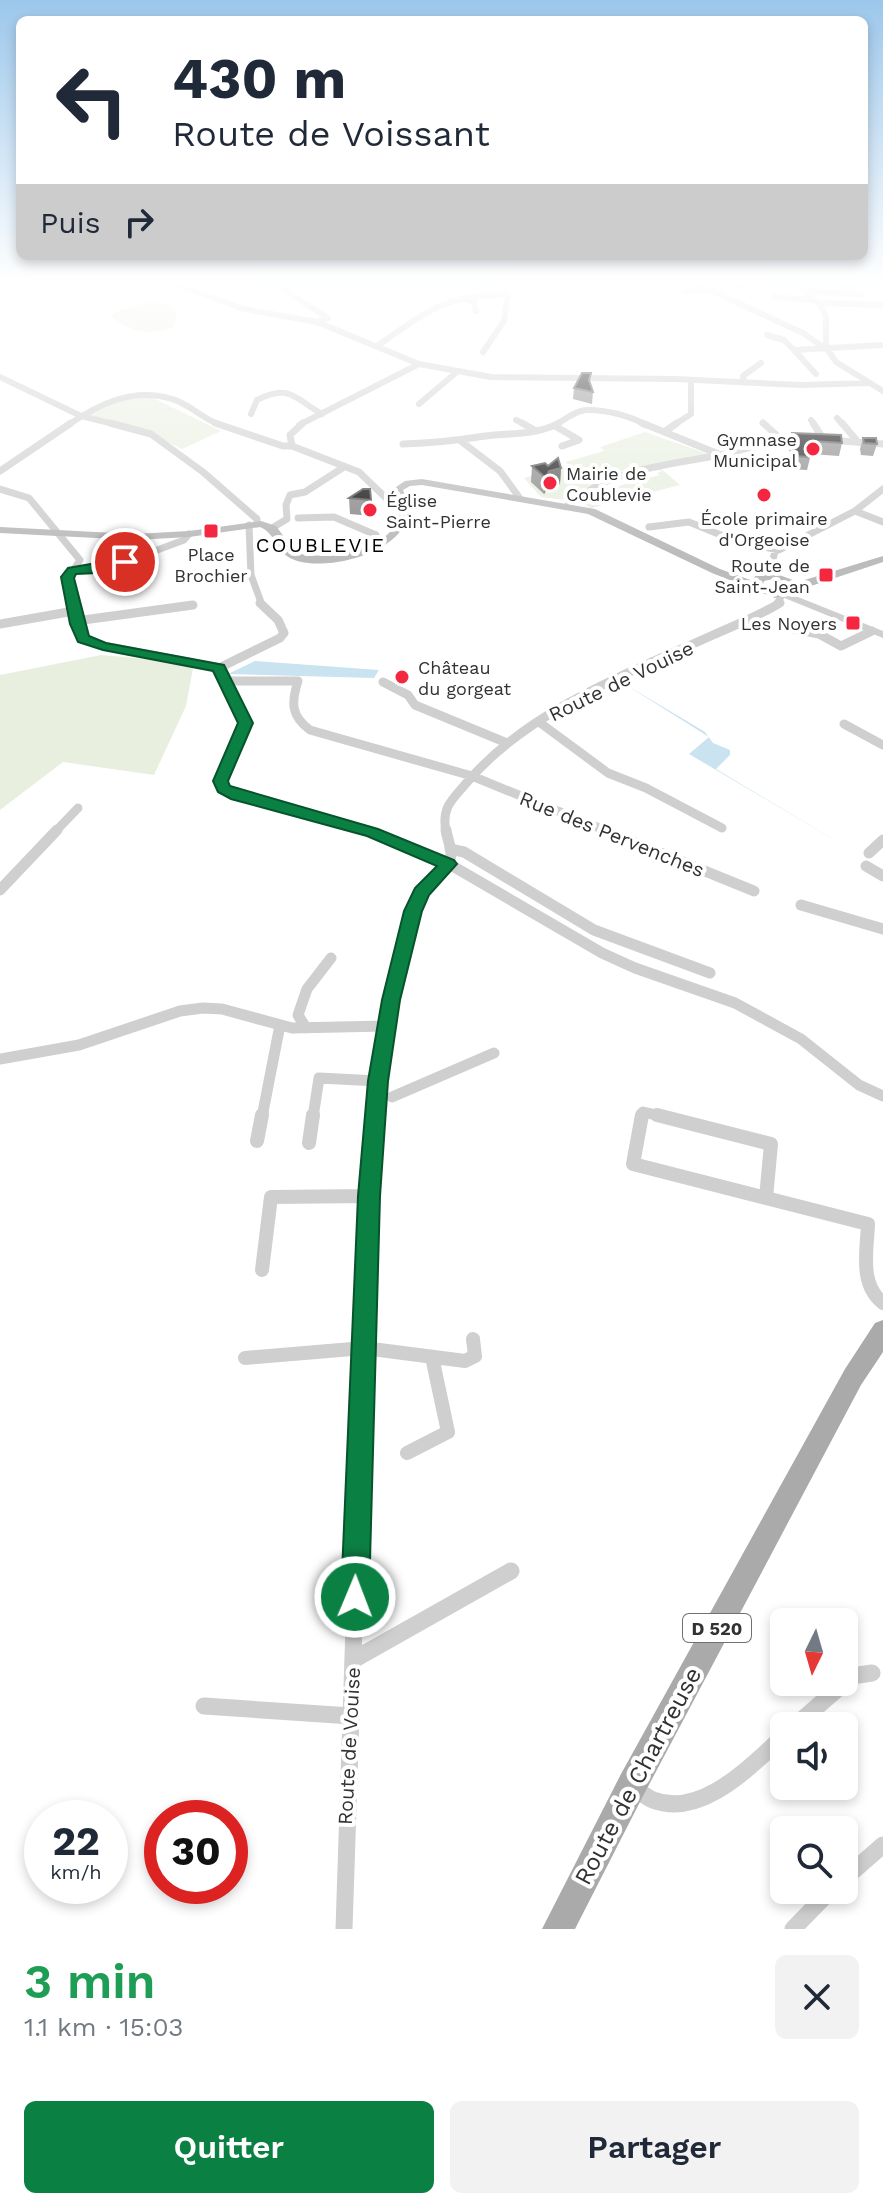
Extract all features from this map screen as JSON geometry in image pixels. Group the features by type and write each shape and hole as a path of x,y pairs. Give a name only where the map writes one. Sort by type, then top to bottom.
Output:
{"main road":[{"path":"0,530 134,537 264,527 292,555 335,561 390,535 404,509 398,489 415,482 568,505 600,514 685,555 789,590"},
{"path":"762,580 768,593 789,590 883,559"},
{"name":"Route de Chartreuse","path":"558,1929 632,1785 853,1377 883,1331"}],"street":[{"path":"292,446 290,435 294,429 403,372"},
{"path":"419,404 457,372"},
{"path":"467,372 525,379 869,383"},
{"path":"744,383 743,376 749,372"},
{"path":"850,372 883,391"},
{"path":"0,377 81,416 151,434 203,472 264,527"},
{"path":"664,432 691,414 691,380"},
{"path":"251,414 252,406 258,399 283,391 300,395 322,414"},
{"path":"0,471 81,416 115,398 166,397 211,422 283,446 292,446 359,472 388,500 404,509"},
{"path":"403,444 512,437 555,426 575,413 588,410 637,420 649,428 721,455"},
{"path":"837,418 858,442"},
{"path":"516,420 536,431"},
{"path":"811,420 824,440"},
{"path":"763,423 781,439"},
{"path":"555,426 579,440 562,446"},
{"path":"568,505 623,473 721,455 781,439 883,444"},
{"path":"462,442 500,471 519,497"},
{"path":"264,527 287,519 286,505 290,495 305,492 344,467"},
{"path":"0,489 29,498 37,513 80,560 68,577 67,586 83,639 103,646 219,668 280,638 284,633 277,618 260,603 252,579 264,527"},
{"path":"762,580 775,551 855,511 883,489"},
{"path":"855,511 883,522"},
{"path":"298,518 334,517 376,535 363,546"},
{"path":"649,527 689,522 738,542 775,551"},
{"path":"73,571 120,564 184,540 189,534"},
{"path":"789,590 827,612 878,633"},
{"name":"Route de Vouise","path":"344,1929 369,1196 378,1081 403,942 417,899 449,857 443,816 448,805 472,776 507,743 539,722 604,685 780,603 789,590"},
{"path":"764,611 774,601 768,593"},
{"path":"76,621 193,605"},
{"path":"0,624 74,611"},
{"path":"793,629 819,634 841,646 878,633"},
{"path":"219,668 246,723 220,781 223,789 449,857 602,953 635,968 735,1003 774,1024 801,1039 859,1085 883,1096"},
{"name":"Rue des Pervenches","path":"225,681 298,681 291,709 297,721 310,730 472,776 754,891"},
{"path":"383,682 408,695 415,705 507,743"},
{"path":"539,722 608,773 646,788 722,828"},
{"path":"844,724 883,745"},
{"path":"0,890 78,808"},
{"path":"869,853 883,840"},
{"path":"449,857 464,852 594,930 710,973"},
{"path":"866,866 883,876"},
{"path":"801,905 883,929"},
{"path":"306,1028 298,1015 303,997 331,958"},
{"path":"0,1059 79,1045 180,1011 203,1008 222,1009 280,1025 306,1028 386,1026"},
{"path":"257,1141 280,1025"},
{"path":"392,1097 419,1087 460,1065 494,1053"},
{"path":"309,1143 319,1078 378,1081"},
{"path":"766,1198 771,1144 643,1112 633,1164 766,1198 868,1224 868,1288 875,1299 883,1303"},
{"path":"262,1270 271,1197 369,1196"},
{"path":"245,1358 364,1348 465,1361 475,1356 473,1339"},
{"path":"407,1453 448,1432 432,1357"},
{"path":"353,1660 511,1571"},
{"path":"811,1712 852,1676 872,1673"},
{"path":"204,1706 351,1716"},
{"path":"632,1785 653,1800 679,1804 698,1800 715,1791 770,1747"},
{"path":"858,1867 883,1845"},
{"path":"793,1929 817,1904"}],"green space":[{"path":"151,397 221,431 182,449 152,434 86,416 109,401"},
{"path":"645,432 708,454 609,474 565,500 541,497 524,478 568,465 566,462 604,451 600,447"},
{"path":"659,467 680,485 591,508 579,501 601,496 607,498 615,494 619,486 660,475 657,473 662,471 649,469"},
{"path":"101,655 194,663 186,706 154,775 63,762 0,810 0,675"}],"water":[{"path":"255,661 379,670 374,678 228,674"},
{"path":"623,683 705,732 708,737"},
{"path":"709,737 713,743 730,750 730,755 716,769 860,855 689,754"}],"building":[{"path":"582,373 591,373 589,380 593,392 574,388"},
{"path":"792,433 841,435 842,443 812,441 810,457 794,456"},
{"path":"863,438 876,438 877,444 864,443"},
{"path":"558,458 561,468 549,471 546,478 532,466 545,463 548,466"},
{"path":"363,489 370,489 371,500 349,498"}],"place":[{"name":"Gymnase Municipal","path":"813,449"},
{"name":"Mairie de Coublevie","path":"550,483"},
{"name":"École primaire d'Orgeoise","path":"764,495"},
{"name":"Église Saint-Pierre","path":"370,510"},
{"name":"Place Brochier","path":"211,531"},
{"name":"Route de Saint-Jean","path":"826,575"},
{"name":"Les Noyers","path":"853,623"},
{"name":"Château du gorgeat","path":"402,677"}],"district":[{"name":"COUBLEVIE","path":"321,545"}],"route":[{"path":"125,562 73,571 68,577 67,586 83,639 103,646 175,657 219,668 246,723 243,736 220,781 223,789 372,832 448,864 421,892 403,942 378,1081 369,1196 355,1597"}]}
